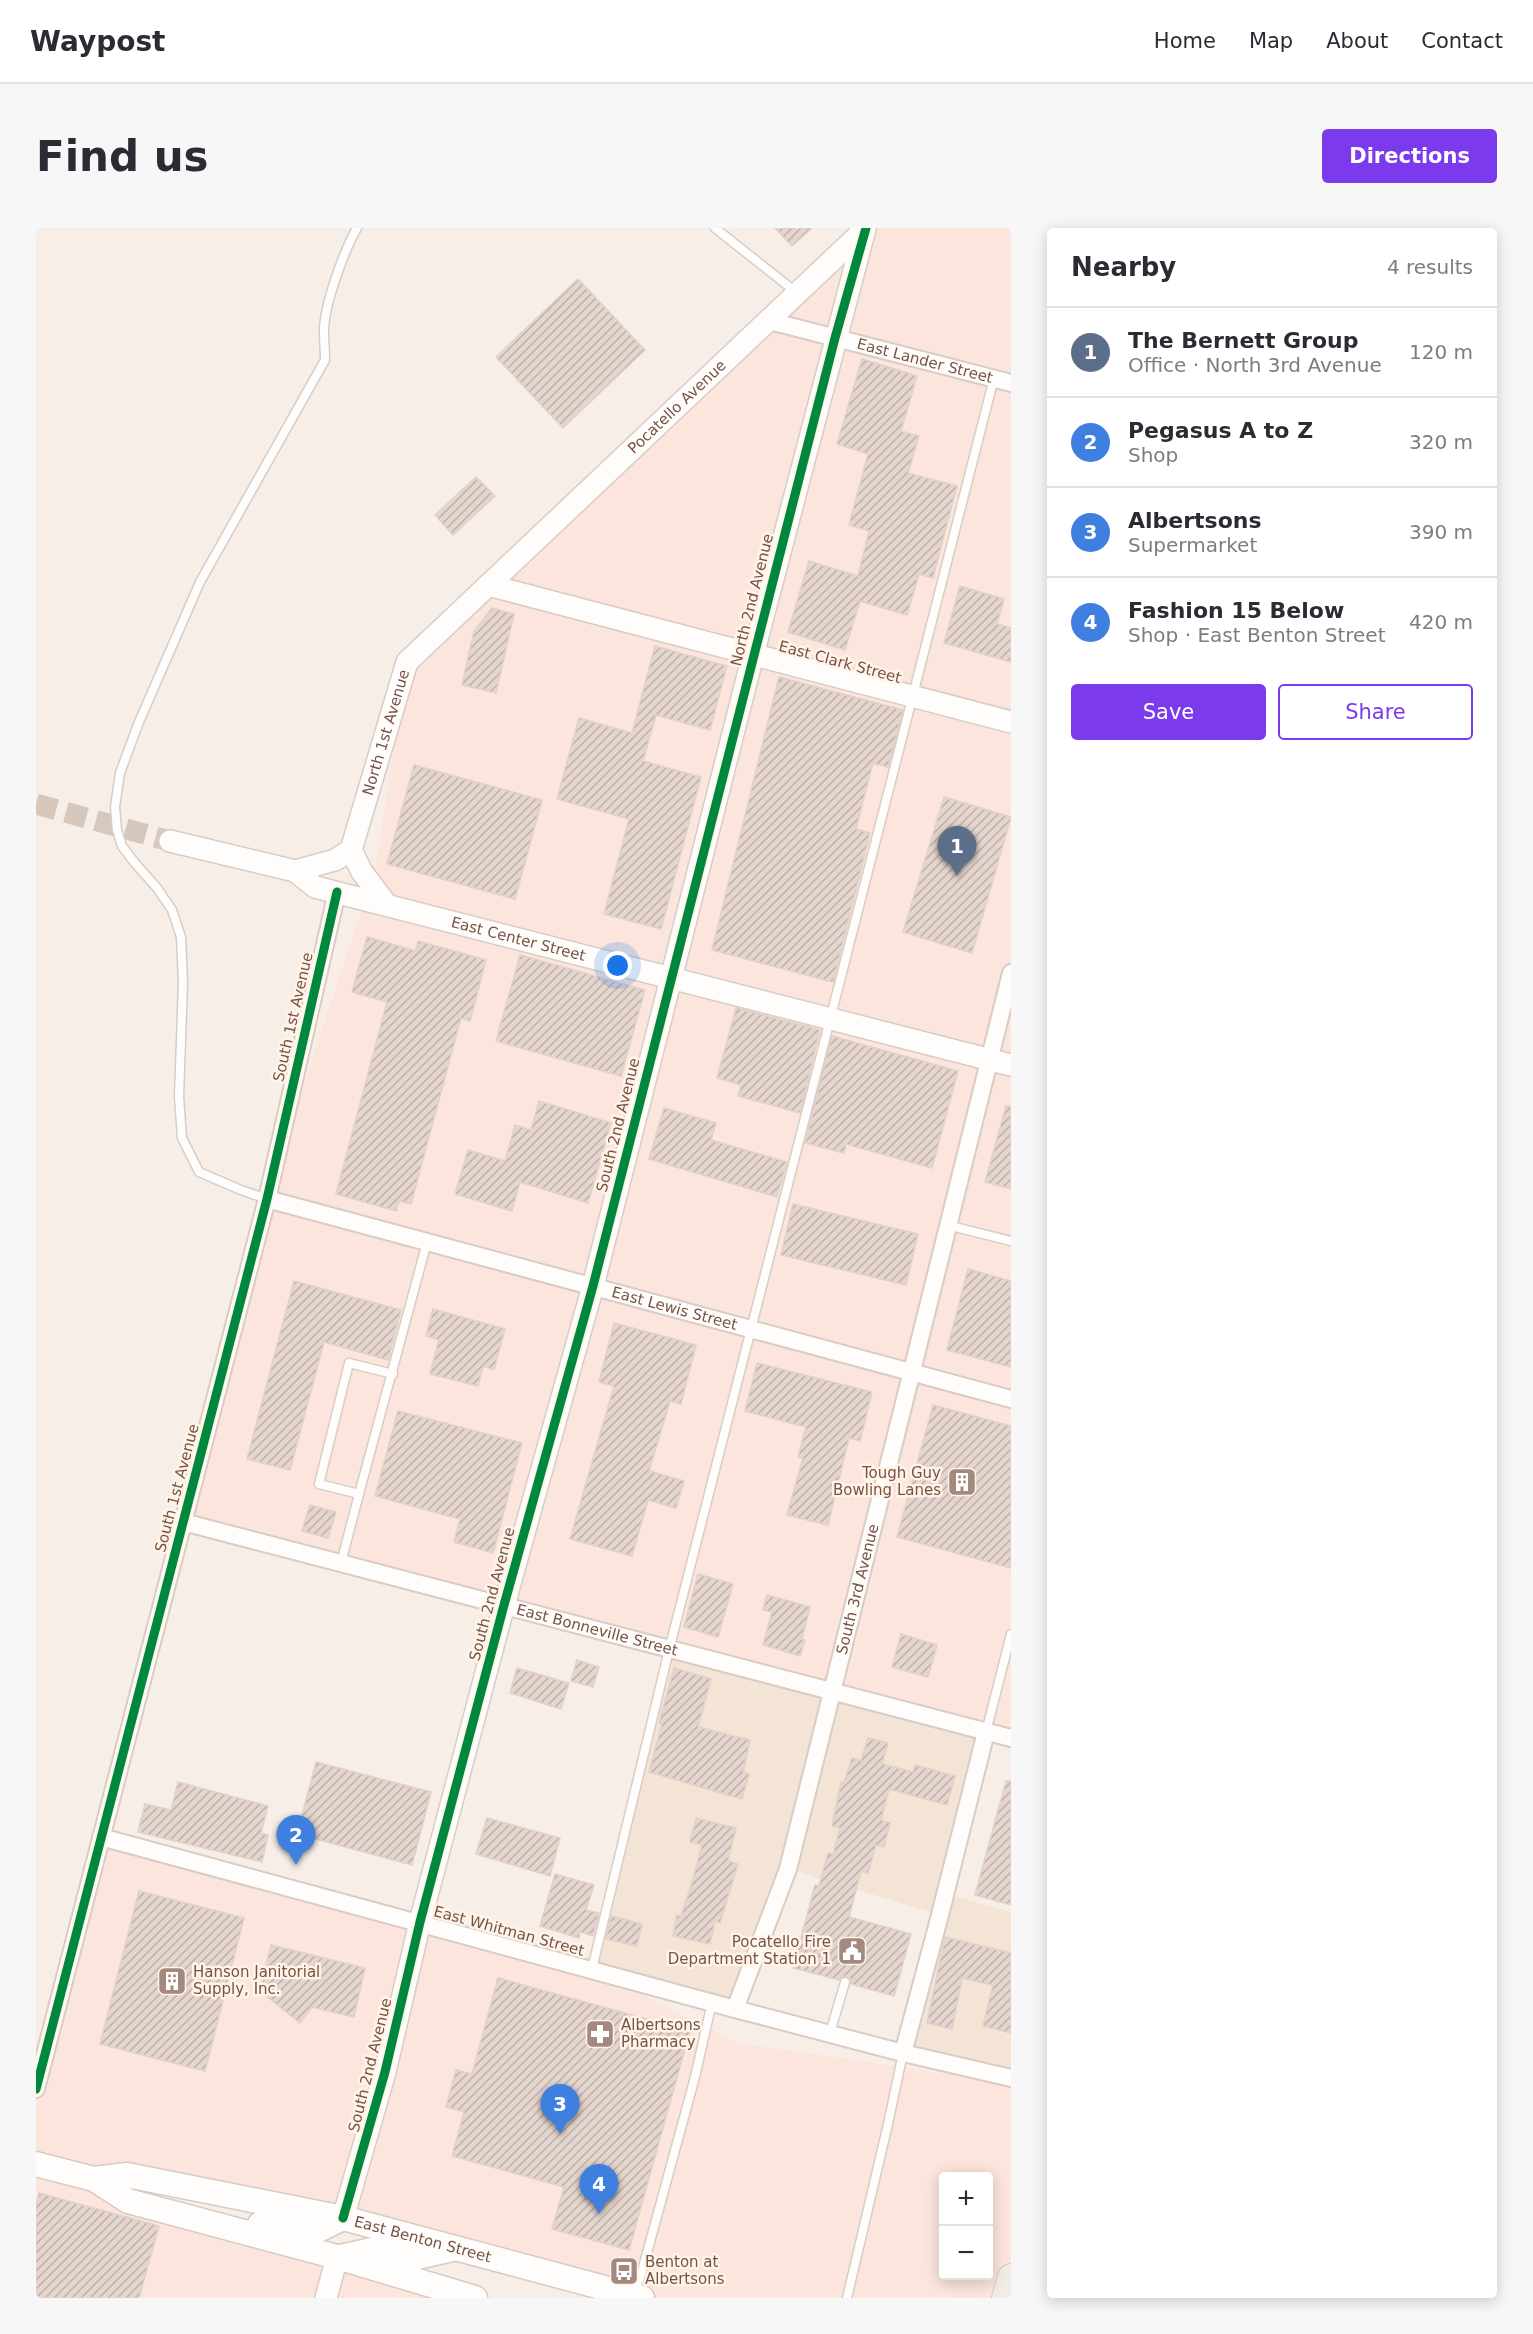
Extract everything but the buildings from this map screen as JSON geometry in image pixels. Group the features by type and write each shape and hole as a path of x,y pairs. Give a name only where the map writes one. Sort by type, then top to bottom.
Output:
{"main road":[{"name":"East Benton Street","path":"36,2164 94,2179 128,2201 337,2257 475,2298"},
{"name":"East Benton Street","path":"94,2179 127,2175 343,2218 637,2296"},
{"path":"236,2230 271,2221 314,2232 343,2218"},
{"path":"337,2257 377,2249 413,2258 455,2248"},
{"path":"1005,2298 1011,2277"}],"street":[{"name":"Pocatello Avenue","path":"488,585 865,229"},
{"name":"North 2nd Avenue","path":"670,978 865,229"},
{"name":"East Lander Street","path":"770,321 1011,383"},
{"name":"East Clark Street","path":"488,585 1011,722"},
{"name":"North 1st Avenue","path":"351,850 407,662 488,585"},
{"name":"East Center Street","path":"170,841 295,870 315,887 1011,1065"},
{"path":"295,870 335,860 351,850 362,873 387,904"},
{"name":"South 1st Avenue","path":"36,2089 267,1199 337,892"},
{"name":"South 3rd Avenue","path":"735,2009 788,1869 1011,973"},
{"name":"South 2nd Avenue","path":"343,2218 383,2082 420,1922 504,1605 593,1287 670,978"},
{"name":"East Lewis Street","path":"267,1199 1011,1399"},
{"name":"East Bonneville Street","path":"183,1522 1011,1738"},
{"path":"903,2053 986,1732"},
{"name":"East Whitman Street","path":"101,1837 735,2009 903,2053 1011,2078"},
{"path":"326,2298 337,2257"}],"lane":[{"path":"267,1199 199,1172 182,1138 179,1097 183,982 181,937 172,910 122,846 117,830 115,807 120,773 139,722 200,582 325,360 324,332 330,298 344,255 357,228"},
{"path":"715,228 798,294"},
{"path":"592,1969 669,1650 994,378"},
{"path":"947,1225 1011,1241"},
{"path":"341,1563 427,1242"},
{"path":"359,1494 319,1484 350,1363 393,1374"},
{"path":"986,1732 1011,1634"},
{"path":"830,2033 845,1982"},
{"path":"637,2296 695,2077 712,2002"},
{"path":"847,2298 903,2053"}],"shaded area":[{"path":"866,228 1011,228 1011,1736 183,1522 267,1199 376,865 407,662"},
{"path":"669,1650 986,1732 946,1894 1011,1912 1011,2068 903,2053 940,1915 789,1869 735,2009 592,1969"},
{"path":"101,1837 592,1969 738,2043 1011,2083 1011,2277 1005,2298 631,2298 343,2218 95,2179 475,2298 36,2298 36,2084"}],"tunnel":[{"path":"36,804 170,841"}],"cycle path":[{"path":"343,2218 385,2072 420,1922 504,1605 593,1286 835,338 866,228"},
{"path":"36,2089 267,1199 337,892"}],"place":[{"name":"The Bernett Group","path":"957,876"},
{"name":"Tough Guy Bowling Lanes","path":"962,1482"},
{"name":"Pegasus A to Z","path":"296,1865"},
{"name":"Pocatello Fire Department Station 1","path":"852,1951"},
{"name":"Hanson Janitorial Supply, Inc.","path":"172,1981"},
{"name":"Albertsons Pharmacy","path":"600,2034"},
{"name":"Albertsons","path":"560,2134"},
{"name":"Fashion 15 Below","path":"599,2214"},
{"name":"Benton at Albertsons","path":"624,2271"}]}
